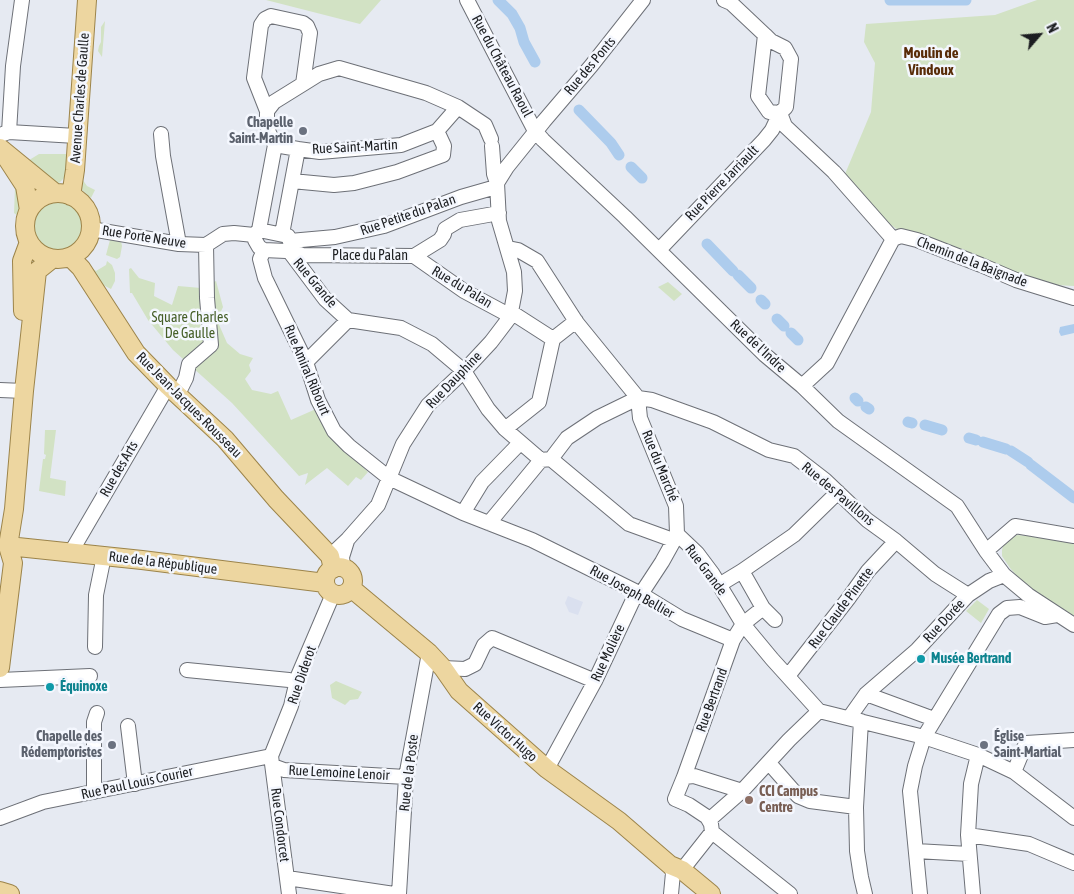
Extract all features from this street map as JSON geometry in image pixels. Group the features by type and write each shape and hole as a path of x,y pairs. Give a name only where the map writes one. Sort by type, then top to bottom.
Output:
{"main road":[{"name":"Avenue Charles de Gaulle","path":"63,195 75,170 87,0"},
{"path":"6,139 15,160 63,195 80,202 87,210 91,220 88,242 80,251 70,257 52,259 35,250 29,242 25,232 25,221 29,210 36,202 45,196 63,195"},
{"path":"6,139 25,186 29,210"},
{"path":"24,392 23,279 21,268 29,242"},
{"name":"Rue Jean-Jacques Rousseau","path":"70,257 81,268 136,353 225,439 276,499 332,571"},
{"path":"0,668 13,563 3,549 14,509 37,271 52,259"},
{"name":"Rue de la République","path":"3,549 71,552 104,556 332,571"},
{"name":"Rue Victor Hugo","path":"332,571 347,570 352,576 351,588 429,653 444,668 459,691 547,769 619,821 710,894"},
{"path":"0,892 10,894"}],"street":[{"path":"22,0 6,139 76,136"},
{"name":"Rue du Château Raoul","path":"467,0 535,131"},
{"name":"Rue des Ponts","path":"497,185 507,167 535,131 643,0"},
{"name":"Rue Pierre Jarriault","path":"659,250 764,140 772,130 780,113 786,107 791,59 785,48 771,41 731,3 724,0"},
{"path":"298,149 292,181 288,244 264,250 256,244 256,232 275,145 269,133 267,111 254,78 261,25 265,19 271,16 288,18 307,26 310,33 303,84"},
{"path":"765,35 758,96 769,112 780,113 785,126 834,172 893,239 832,356 802,386"},
{"path":"267,111 274,102 319,74 339,68 426,92 458,106 484,125 491,142 500,228 508,248 514,272 515,291 511,312"},
{"name":"Rue Saint-Martin","path":"275,145 320,152 401,145 437,131 458,106"},
{"path":"292,181 334,185 354,184 397,172 443,154 444,146 437,131"},
{"name":"Rue de l'Indre","path":"535,131 766,356 802,386 838,421 957,506 1004,575 1028,595 1074,625"},
{"path":"162,134 162,156 179,244"},
{"name":"Rue Petite du Palan","path":"288,244 335,238 384,226 497,185"},
{"name":"Place du Palan","path":"288,244 302,255 414,256 440,240 445,229 460,220 498,212"},
{"name":"Rue Porte Neuve","path":"91,229 179,244 206,245 223,234 256,232 288,244"},
{"name":"Chemin de la Baignade","path":"893,239 901,236 917,240 1016,280 1074,298"},
{"name":"Rue Grande","path":"288,244 324,299 348,320 401,328 432,344 464,371 488,409 519,442 546,460 630,524 675,537 697,553 743,624 819,711"},
{"name":"Rue des Arts","path":"71,552 173,390 186,378 189,364 211,344 207,298 206,245"},
{"path":"489,523 567,438 597,418 638,398 576,321 537,261 518,250 508,248"},
{"name":"Rue Amiral Ribourt","path":"264,250 260,259 265,278 306,362 318,400 334,430 349,446 389,478 489,523"},
{"name":"Rue du Palan","path":"414,256 464,291 505,313 511,312 553,339"},
{"name":"Rue Dauphine","path":"347,541 378,505 403,444 428,405 491,342 510,317 511,312"},
{"path":"306,362 348,320"},
{"path":"505,429 539,402 553,339 576,321"},
{"path":"0,390 24,392"},
{"name":"Rue des Pavillons","path":"638,398 652,400 713,422 769,450 794,456 825,480 867,520 896,541 935,574 968,595"},
{"name":"Rue du Marché","path":"638,398 640,418 676,506 675,537"},
{"path":"463,512 482,482 519,442"},
{"path":"719,585 794,535 838,492"},
{"name":"Rue Joseph Bellier","path":"489,523 532,540 641,594 682,619 733,640"},
{"path":"986,551 1015,526 1074,536"},
{"name":"Rue Molière","path":"547,769 595,681 633,600 641,594 662,562 675,537"},
{"name":"Rue Diderot","path":"272,761 292,706 297,682 332,571 342,557 347,541"},
{"name":"Rue Claude Pinette","path":"788,676 868,571 896,541"},
{"path":"95,647 96,595 104,556"},
{"path":"742,571 763,608 775,620"},
{"name":"Rue Dorée","path":"855,720 866,694 917,650 968,595 989,581 1004,575"},
{"path":"920,894 910,791 924,737 999,614 1006,608 1020,607 1045,617 1057,614"},
{"name":"Rue Bertrand","path":"713,821 698,810 675,799 733,640 743,624 763,608"},
{"path":"444,668 465,669 475,664 484,645 492,638 595,681"},
{"name":"Rue de la Poste","path":"399,894 406,776 429,653"},
{"path":"187,670 297,682"},
{"path":"0,680 90,676"},
{"path":"866,694 934,719"},
{"path":"671,894 673,873 713,821 819,711 924,737 978,755 1014,772 1074,818"},
{"path":"94,792 94,722 97,714"},
{"path":"855,720 858,851 865,894"},
{"path":"128,726 135,784"},
{"path":"1014,772 1026,743 1074,740"},
{"path":"973,894 968,835 971,784 978,755"},
{"name":"Rue Lemoine Lenoir","path":"272,761 284,770 406,776"},
{"name":"Rue Paul Louis Courier","path":"2,815 44,802 94,792 272,761"},
{"name":"Rue Condorcet","path":"272,761 290,894"},
{"path":"769,763 798,796 810,802 856,807"},
{"path":"684,777 694,776 742,791"},
{"path":"713,821 790,894"},
{"path":"968,835 1029,844 1074,863"},
{"path":"916,851 969,854"},
{"path":"287,879 294,878 394,894"}],"shaded area":[{"path":"568,596 583,602 578,615 569,612 565,603"}],"green space":[{"path":"266,0 381,0 360,24"},
{"path":"1037,0 1074,0 1074,286 1039,283 904,235 876,213 845,174 871,112 875,63 864,42 866,24 995,15"},
{"path":"105,21 102,57 98,51 101,42 101,27"},
{"path":"39,154 66,154 65,177 59,183 55,184 26,162"},
{"path":"80,176 87,186 95,190 91,198 81,189 78,182"},
{"path":"17,179 24,201 18,216 14,213"},
{"path":"59,199 69,201 78,207 84,216 86,226 84,236 78,245 69,251 59,253 49,251 40,245 34,236 32,226 34,216 40,207 49,201"},
{"path":"110,240 121,241 120,257 117,259 106,255"},
{"path":"107,261 112,265 115,273 115,281 111,289 97,282 89,270 92,268 96,271 106,265"},
{"name":"Square Charles De Gaulle","path":"131,268 139,278 155,283 154,296 172,305 178,286 201,288 216,281 223,307 217,320 227,343 240,354 253,358 249,365 251,371 245,379 252,390 271,394 278,391 291,420 316,409 326,431 368,472 361,480 356,477 348,486 327,468 305,485 308,473 299,476 232,403 173,350 148,320 132,293 130,293 129,269"},
{"path":"668,282 682,294 674,301 658,287"},
{"path":"45,430 56,430 50,478 66,481 65,496 39,491 43,459 45,459 46,455 44,454"},
{"path":"1017,535 1074,542 1074,616 1024,584 1010,568 1002,556 1002,550 1003,546 1010,539"},
{"path":"977,600 989,609 981,623 966,611"},
{"path":"336,681 362,692 358,699 350,700 345,705 332,698 330,685"}],"water":[{"path":"1074,324 1074,333 1061,336 1059,332 1060,327"}],"waterway":[{"path":"498,0 512,14 535,62"},
{"path":"890,0 966,0"},
{"path":"579,110 611,143 619,155"},
{"path":"631,167 642,178"},
{"path":"707,244 733,271"},
{"path":"738,275 751,288"},
{"path":"761,300 765,304"},
{"path":"777,319 784,326"},
{"path":"791,333 798,340"},
{"path":"855,398 858,401"},
{"path":"908,422 912,423"},
{"path":"925,425 942,430"},
{"path":"969,438 976,440"},
{"path":"983,442 1006,449"},
{"path":"1011,451 1028,462"},
{"path":"1031,465 1074,498"}],"place":[{"name":"Chapelle Saint-Martin","path":"303,131"},
{"name":"Musée Bertrand","path":"921,659"},
{"name":"Équinoxe","path":"50,687"},
{"name":"Chapelle des Rédemptoristes","path":"112,745"},
{"name":"Église Saint-Martial","path":"984,745"},
{"name":"CCI Campus Centre","path":"749,800"}],"district":[{"name":"Moulin de Vindoux","path":"931,62"}]}
